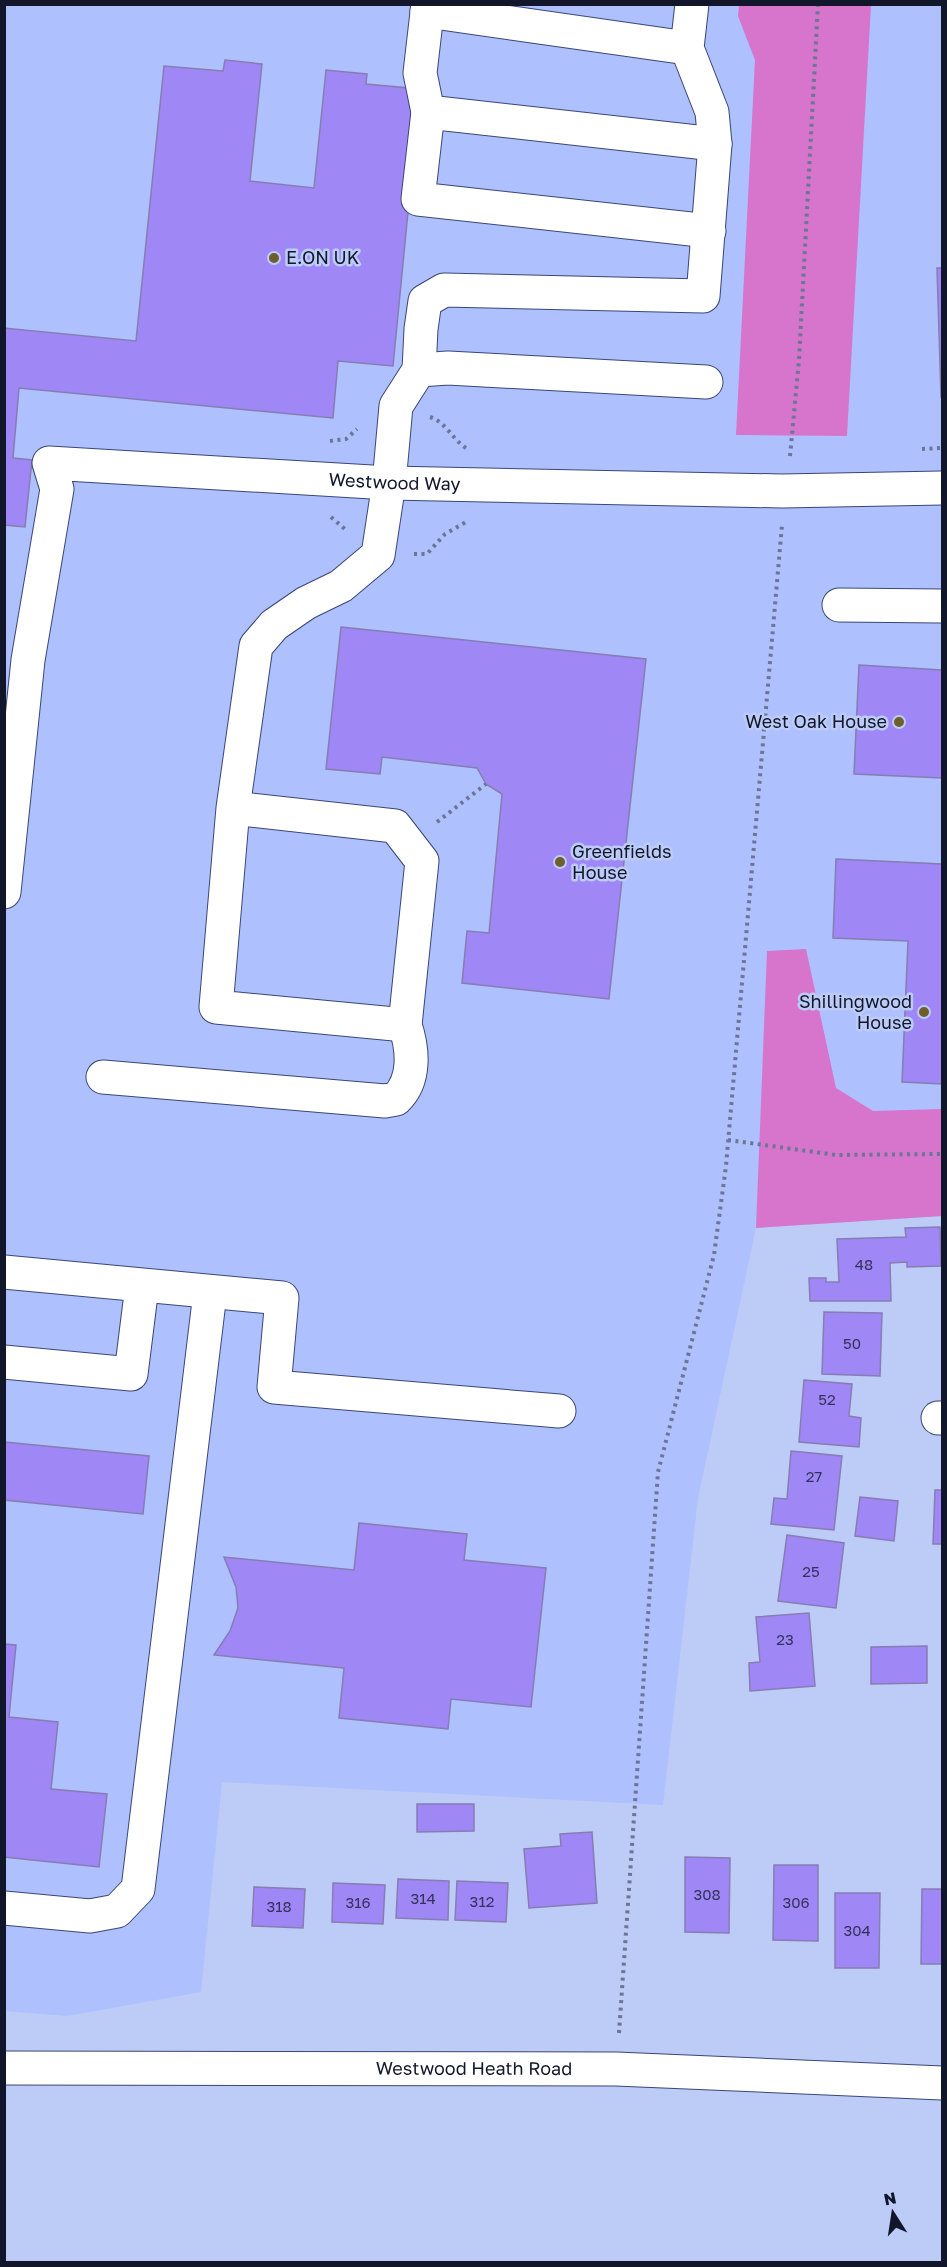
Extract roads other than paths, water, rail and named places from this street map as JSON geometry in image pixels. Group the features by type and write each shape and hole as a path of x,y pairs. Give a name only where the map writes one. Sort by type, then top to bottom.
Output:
{"street":[{"path":"405,1025 216,1007 233,808 256,646 274,626 306,603 341,586 378,555 389,483 396,406 419,370 420,329 425,301 444,290 703,296 715,144 712,112 687,48 692,4"},
{"path":"687,48 427,8 420,73 428,112 418,199 709,231"},
{"path":"428,112 715,144"},
{"path":"419,370 448,368 706,382"},
{"name":"Westwood Way","path":"4,892 28,660 57,489 49,463 389,483 782,491 942,488"},
{"path":"839,605 942,606"},
{"path":"103,1077 386,1101 396,1099 407,1085 412,1056 405,1025 422,861 410,842 395,826 233,808"},
{"path":"4,1272 282,1299 274,1387 559,1410"},
{"path":"4,1362 131,1374 142,1286"},
{"path":"4,1908 90,1916 117,1911 138,1888 210,1293"},
{"name":"Westwood Heath Road","path":"4,2068 616,2069 942,2083"}],"place":[{"name":"E.ON UK","path":"274,258"},
{"name":"West Oak House","path":"899,722"},
{"name":"Greenfields House","path":"560,862"},
{"name":"Shillingwood House","path":"924,1012"}]}
